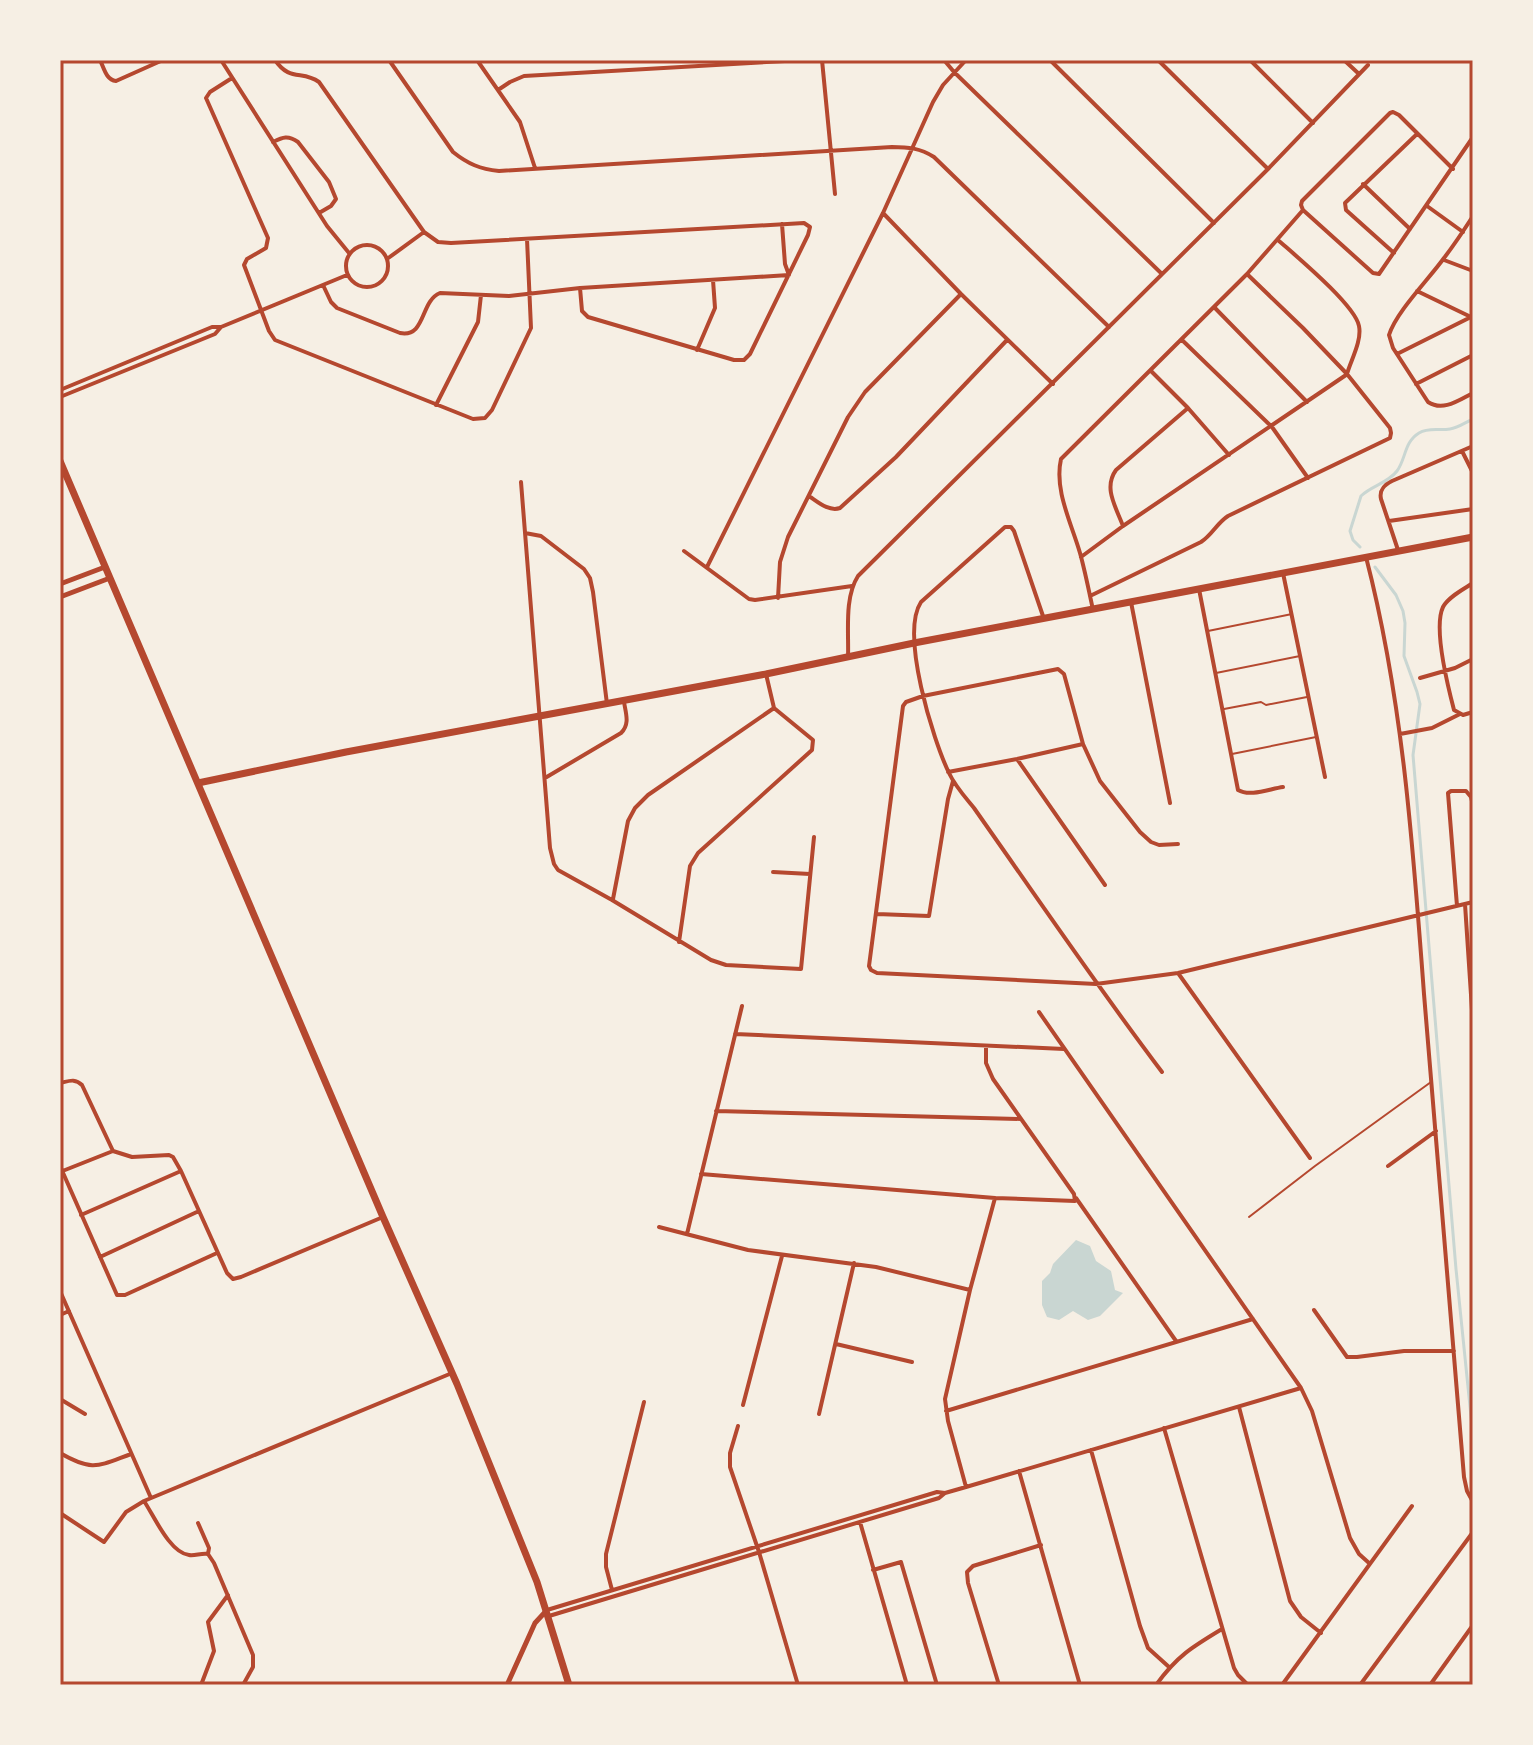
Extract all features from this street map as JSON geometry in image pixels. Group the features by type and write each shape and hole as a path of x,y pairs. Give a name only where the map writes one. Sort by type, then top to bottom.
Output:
{"main road":[{"path":"60,461 452,1373 523,1546 548,1613 569,1685"},
{"path":"198,783 346,752 1473,537"}],"street":[{"path":"100,60 107,77 116,81 163,60"},
{"path":"221,60 319,213 349,253"},
{"path":"275,60 286,72 311,77 319,82 424,232 434,240 444,243 809,225 809,233 747,358 739,361 588,317 582,311 580,288"},
{"path":"389,60 453,152 481,170 912,147 934,157 1109,327"},
{"path":"477,60 520,122 535,168"},
{"path":"498,90 524,76 803,60"},
{"path":"822,60 835,194"},
{"path":"944,60 1162,274"},
{"path":"707,567 883,213 933,102 966,60"},
{"path":"1050,60 1214,223"},
{"path":"1158,60 1268,169"},
{"path":"1250,60 1313,123"},
{"path":"1344,60 1359,74"},
{"path":"848,658 852,586 865,568 1268,169 1368,65"},
{"path":"232,78 206,98 268,238 266,248 247,259 244,265 275,340 436,405 481,419 492,410 530,333 527,239"},
{"path":"1453,169 1393,112 1386,115 1301,205 1377,274 1453,169 1473,137"},
{"path":"1394,253 1345,208 1346,200 1417,134"},
{"path":"273,142 283,137 292,138 329,182 336,199 319,213"},
{"path":"1363,184 1410,230"},
{"path":"1427,206 1464,230 1473,231"},
{"path":"1093,610 1081,557 1059,486 1061,459 1247,274 1303,210"},
{"path":"883,213 1053,384"},
{"path":"1473,216 1444,260 1417,291 1389,335 1393,348 1433,406 1445,406 1473,393"},
{"path":"782,224 785,264 789,275"},
{"path":"387,259 424,232"},
{"path":"1081,557 1347,374 1359,337 1357,319 1337,295 1278,239"},
{"path":"372,245 387,259 386,276 376,285 367,288 359,286 347,275 345,264 349,253 360,246 372,245"},
{"path":"1444,260 1473,271"},
{"path":"1090,596 1207,539 1228,516 1390,438 1390,428 1347,374 1247,274"},
{"path":"60,390 347,275"},
{"path":"323,285 337,308 405,335 417,329 436,294 530,294 789,275"},
{"path":"697,350 715,308 713,280"},
{"path":"1417,291 1472,316"},
{"path":"778,598 780,562 788,537 848,417 865,392 961,294"},
{"path":"436,405 478,322 481,295"},
{"path":"1214,307 1307,402"},
{"path":"1397,354 1472,316"},
{"path":"60,397 215,334 221,327"},
{"path":"199,332 202,339"},
{"path":"182,339 185,346"},
{"path":"809,496 829,508 840,508 896,457 1007,340"},
{"path":"1182,340 1272,427 1308,478"},
{"path":"145,355 147,361"},
{"path":"1416,384 1473,355"},
{"path":"109,370 111,376"},
{"path":"1151,371 1229,455"},
{"path":"1123,526 1109,486 1111,478 1116,470 1188,408"},
{"path":"1398,550 1381,499 1381,492 1387,483 1473,446"},
{"path":"1462,451 1473,473"},
{"path":"521,482 550,848 558,870 718,963 801,969 814,837"},
{"path":"1389,521 1473,509"},
{"path":"1044,619 1014,531 1011,527 1005,527 921,602 914,617 914,643 932,731 953,781 1162,1072"},
{"path":"525,533 541,536 584,569 590,578 607,704"},
{"path":"684,551 749,599 778,598 852,586"},
{"path":"1366,557 1384,631 1400,734 1421,915 1431,1081 1464,1477 1473,1502"},
{"path":"60,584 105,567"},
{"path":"1283,573 1325,777"},
{"path":"60,597 110,578"},
{"path":"1462,715 1454,710 1445,671 1440,626 1442,608 1446,602 1473,583"},
{"path":"1199,589 1237,786 1240,792 1252,793 1283,787"},
{"path":"1131,602 1170,803"},
{"path":"1420,678 1473,659"},
{"path":"1178,844 1159,845 1151,842 1100,781 1083,744 1064,674 1058,669 906,702 903,706 869,966 877,973 1096,984 1178,973 1473,902"},
{"path":"679,942 690,866 698,853 812,750 813,740 774,708 766,674"},
{"path":"545,778 621,733 627,722 624,700"},
{"path":"612,900 628,821 635,808 648,795 774,708"},
{"path":"1400,734 1432,728 1473,712"},
{"path":"948,772 1083,744"},
{"path":"1017,759 1105,885"},
{"path":"877,914 929,916 953,781"},
{"path":"1457,906 1448,793 1466,791 1473,805"},
{"path":"773,872 810,874"},
{"path":"1465,904 1473,1025"},
{"path":"1178,973 1310,1158"},
{"path":"687,1234 742,1006"},
{"path":"1039,1012 1301,1388 1312,1411 1350,1538 1359,1554 1369,1563"},
{"path":"735,1034 1065,1049"},
{"path":"986,1046 989,1072 1176,1341"},
{"path":"60,1083 73,1080 82,1085 113,1151"},
{"path":"716,1111 1021,1119"},
{"path":"1388,1166 1436,1131"},
{"path":"217,1253 125,1295 117,1295 61,1169 113,1151 132,1157 173,1157 217,1253 233,1279 383,1217"},
{"path":"81,1215 181,1171"},
{"path":"701,1174 995,1198 1075,1199"},
{"path":"966,1487 946,1411 947,1387 995,1198"},
{"path":"100,1258 199,1211"},
{"path":"659,1227 748,1250 854,1263 970,1290"},
{"path":"743,1405 782,1256"},
{"path":"819,1414 854,1263"},
{"path":"60,1291 151,1498"},
{"path":"1314,1310 1347,1357 1454,1351"},
{"path":"60,1315 69,1311"},
{"path":"946,1411 1253,1319"},
{"path":"836,1344 912,1362"},
{"path":"60,1513 104,1542 126,1512 144,1501 452,1373"},
{"path":"507,1685 538,1620 548,1613 913,1503 937,1492 966,1487 1301,1388"},
{"path":"60,1399 85,1414"},
{"path":"613,1593 606,1554 644,1402"},
{"path":"1238,1406 1290,1601 1301,1617 1321,1633"},
{"path":"738,1426 730,1453 730,1467 798,1685"},
{"path":"1164,1428 1234,1668 1248,1685"},
{"path":"1091,1450 1140,1626 1148,1648 1169,1667"},
{"path":"60,1453 85,1466 131,1454"},
{"path":"1019,1471 1080,1685"},
{"path":"144,1501 178,1551 190,1556 208,1554"},
{"path":"1282,1685 1412,1506"},
{"path":"859,1519 907,1685"},
{"path":"198,1523 209,1548 208,1554 254,1660 243,1685"},
{"path":"1360,1685 1473,1532"},
{"path":"999,1685 967,1572 973,1566 1041,1545"},
{"path":"873,1570 901,1562 937,1685"},
{"path":"201,1685 214,1651 208,1622 228,1595"},
{"path":"1430,1685 1473,1625"},
{"path":"1156,1685 1185,1651 1222,1629"}],"lane":[{"path":"1207,631 1292,614"},
{"path":"1215,673 1300,656"},
{"path":"1222,709 1309,697"},
{"path":"1231,754 1317,737"},
{"path":"1249,1217 1431,1081"}],"shaded area":[{"path":"1076,1240 1090,1246 1096,1261 1111,1271 1115,1290 1123,1293 1100,1316 1088,1320 1073,1311 1059,1320 1047,1317 1042,1305 1042,1281"}],"waterway":[{"path":"1360,547 1350,531 1361,496 1393,475 1410,441 1419,433 1446,430 1473,419"},
{"path":"1375,567 1396,595 1403,611 1404,656 1420,704 1413,755 1473,1436"}]}
